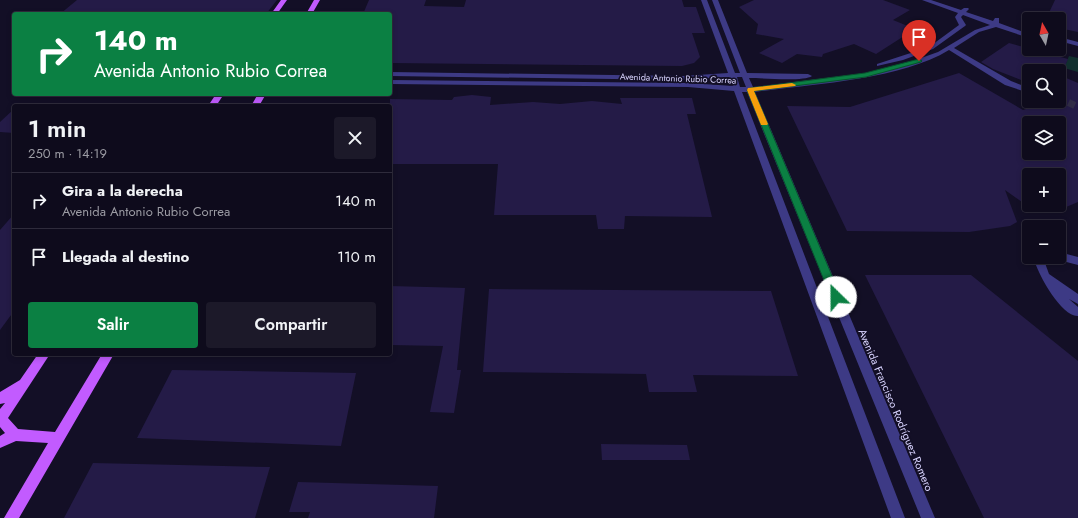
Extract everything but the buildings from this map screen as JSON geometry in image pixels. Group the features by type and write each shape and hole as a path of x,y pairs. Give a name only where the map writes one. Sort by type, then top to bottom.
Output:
{"main road":[{"path":"275,12 284,0"},
{"path":"310,12 317,0"},
{"path":"15,435 0,419 43,356"},
{"path":"11,518 107,356"},
{"path":"0,399 25,382"},
{"path":"0,442 15,435 58,438"}],"street":[{"path":"704,0 898,518"},
{"name":"Avenida Francisco Rodríguez Romero","path":"715,0 750,90 928,518"},
{"path":"925,0 962,13 982,14 994,24 1020,33"},
{"path":"940,0 962,13 972,24 994,24 1022,29"},
{"path":"962,13 962,26 976,31 1020,33"},
{"name":"Avenida Antonio Rubio Correa","path":"392,82 688,85 750,90 866,75 909,65 948,49 976,31 994,24"},
{"name":"Avenida Antonio Rubio Correa","path":"392,74 683,78 745,75 795,78 859,70 901,59 931,48 962,26"},
{"path":"1066,41 1078,44"},
{"path":"936,45 948,49 1008,83 1022,88"},
{"path":"1066,46 1078,49"},
{"path":"831,73 837,79"},
{"path":"712,76 711,81 716,87"},
{"path":"762,76 766,82 765,88"},
{"path":"1066,258 1078,261"},
{"path":"1041,264 1043,273 1052,289 1076,312"},
{"path":"1043,273 1078,300"}],"green space":[{"path":"1069,56 1078,58 1078,72 1066,69 1066,64"}],"tunnel":[{"path":"1066,101 1078,107"}],"slow traffic":[{"path":"764,124 750,90 792,85"}],"route":[{"path":"836,297 750,90 866,75 909,65 919,61"}]}
